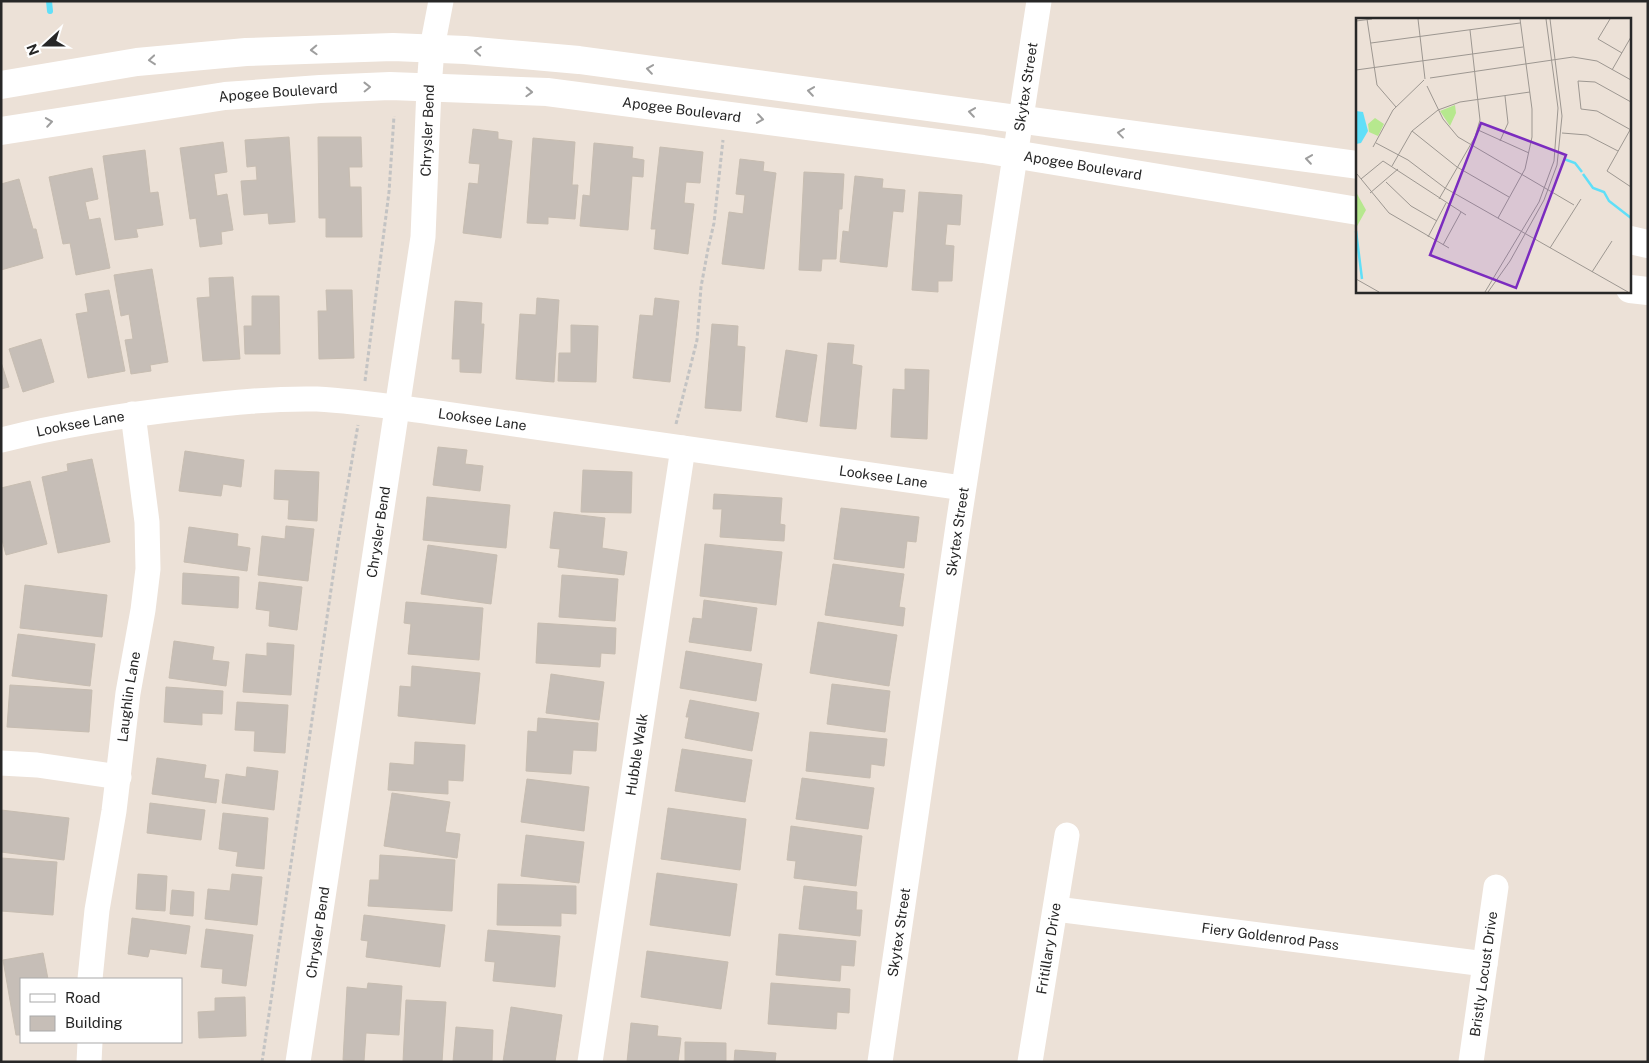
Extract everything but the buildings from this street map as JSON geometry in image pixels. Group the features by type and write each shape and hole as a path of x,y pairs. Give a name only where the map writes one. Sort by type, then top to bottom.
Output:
{"street":[{"name":"Chrysler Bend","path":"298,1062 423,237 432,48 441,1"},
{"name":"Skytex Street","path":"880,1062 963,488 1039,1"},
{"path":"1,85 138,62 246,52 393,47 432,48 579,60 1356,165"},
{"name":"Apogee Boulevard","path":"1,131 225,96 358,87 390,86 556,94 1014,154 1356,211"},
{"path":"1632,240 1648,244"},
{"path":"1632,289 1648,291"},
{"name":"Looksee Lane","path":"1,440 39,430 133,414 261,400 317,399 679,437 963,488"},
{"name":"Laughlin Lane","path":"90,978 97,910 119,777 128,693 143,610 148,569 147,522 133,414"},
{"name":"Hubble Walk","path":"590,1062 679,437"},
{"path":"1,762 46,766 119,777"},
{"name":"Fritillary Drive","path":"1030,1062 1068,834"},
{"name":"Bristly Locust Drive","path":"1471,1062 1496,886"},
{"name":"Fiery Goldenrod Pass","path":"1056,909 1485,964"},
{"path":"89,1062 90,1043"}],"path":[{"path":"365,384 389,192 394,116"},
{"path":"679,437 697,340 701,287 714,223 723,140"},
{"path":"262,1062 358,420"}],"waterway":[{"path":"49,1 50,11"}]}
